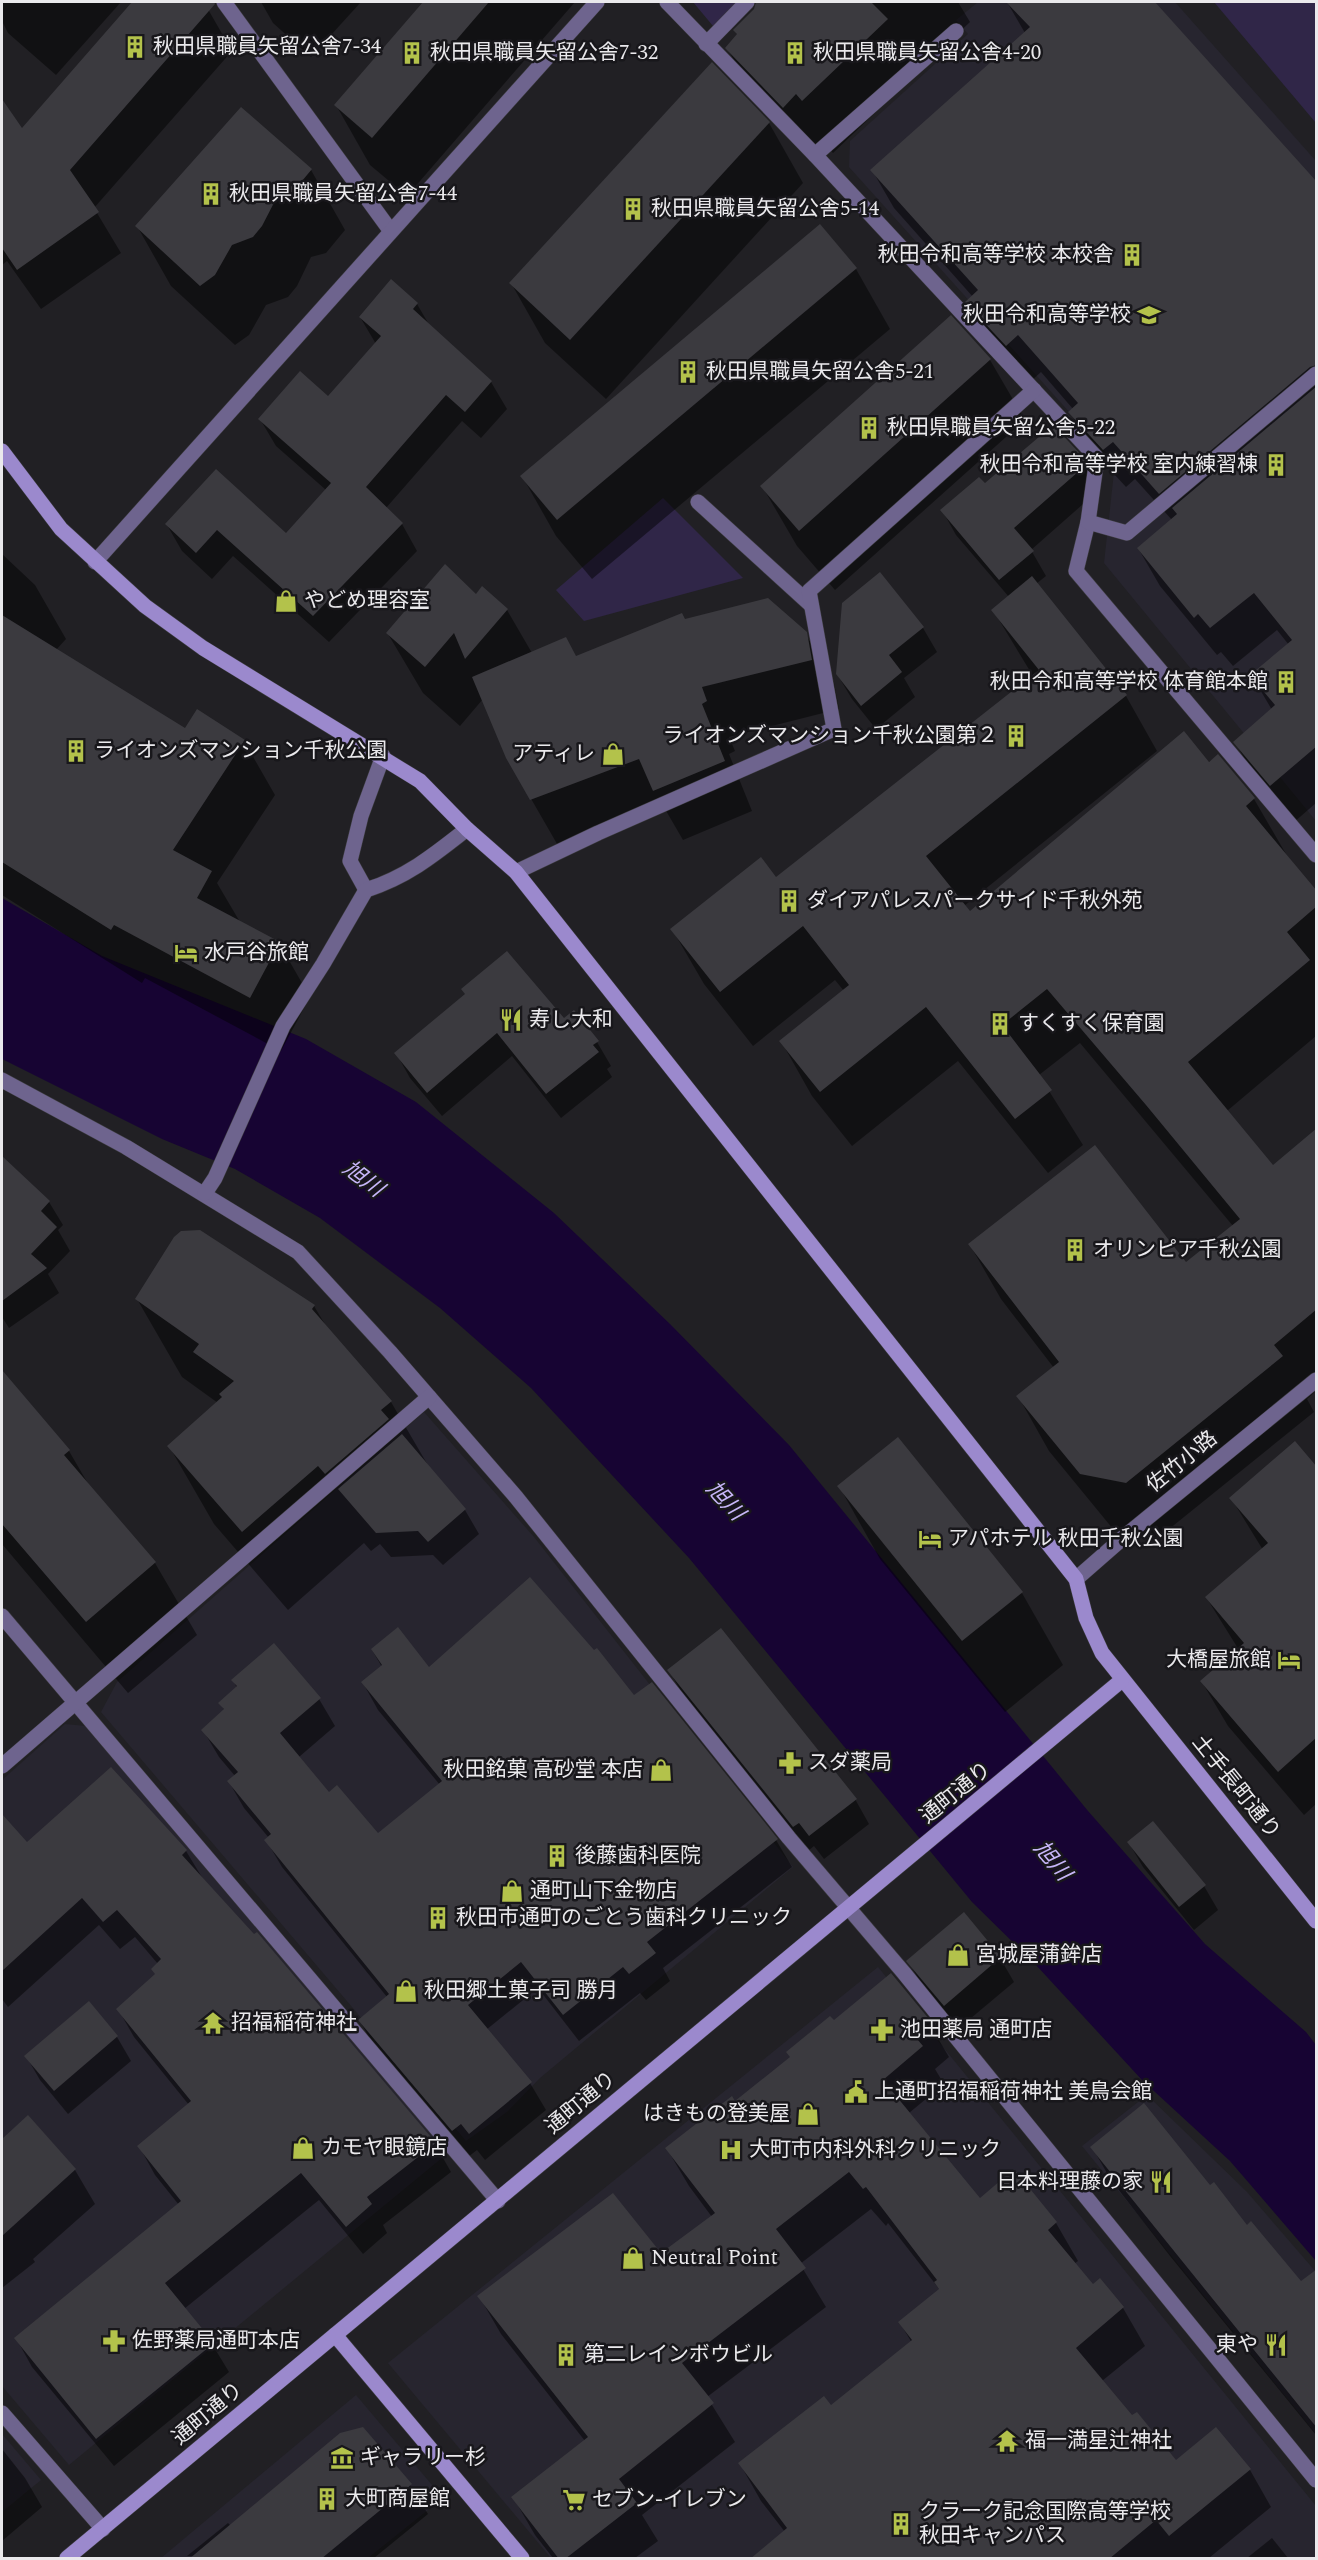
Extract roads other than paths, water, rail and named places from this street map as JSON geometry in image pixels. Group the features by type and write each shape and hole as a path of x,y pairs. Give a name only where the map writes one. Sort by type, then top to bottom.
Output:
{"street":[{"path":"224,2 390,230"},
{"path":"95,562 390,230 597,2"},
{"path":"667,2 815,155 1097,458 1088,522 1076,571 1317,855"},
{"path":"706,44 747,2"},
{"path":"815,155 956,31"},
{"path":"1088,522 1127,533 1317,374"},
{"path":"516,872 598,833 834,729 809,591 1034,390"},
{"path":"2,451 61,529 145,606 203,648 383,756 420,781 467,829 516,872 1076,1579"},
{"path":"698,502 812,605"},
{"path":"366,890 350,861 361,816 383,756"},
{"path":"205,1193 215,1178 282,1026 323,964 366,890 393,882 416,869 467,829"},
{"path":"2,1080 126,1146 298,1252 516,1497 789,1838 1317,2480"},
{"name":"佐竹小路","path":"1076,1579 1124,1537 1317,1380"},
{"path":"2,1766 429,1397"},
{"name":"土手長町通り","path":"1076,1579 1086,1618 1102,1653 1317,1921"},
{"path":"2,1616 498,2201"},
{"name":"通町通り","path":"67,2559 848,1907 1048,1745 1122,1680"},
{"path":"335,2335 522,2559"},
{"path":"2,2413 103,2529"}],"water":[{"name":"旭川","path":"2,898 102,956 306,1039 416,1102 554,1213 670,1324 789,1445 1088,1811 1205,1944 1306,2032 1316,2045 1316,2261 1230,2161 1142,2080 1036,1965 972,1902 689,1558 531,1388 440,1308 320,1218 235,1169 162,1139 2,1059"}],"place":[{"name":"秋田県職員矢留公舎7-34","path":"135,47"},
{"name":"秋田県職員矢留公舎7-32","path":"412,53"},
{"name":"秋田県職員矢留公舎4-20","path":"795,53"},
{"name":"秋田県職員矢留公舎7-44","path":"211,194"},
{"name":"秋田県職員矢留公舎5-14","path":"633,209"},
{"name":"秋田令和高等学校 本校舎","path":"1132,255"},
{"name":"秋田令和高等学校","path":"1149,315"},
{"name":"秋田県職員矢留公舎5-21","path":"688,372"},
{"name":"秋田県職員矢留公舎5-22","path":"869,428"},
{"name":"秋田令和高等学校 室内練習棟","path":"1276,465"},
{"name":"やどめ理容室","path":"286,601"},
{"name":"秋田令和高等学校 体育館本館","path":"1286,682"},
{"name":"ライオンズマンション千秋公園第２","path":"1016,736"},
{"name":"ライオンズマンション千秋公園","path":"76,751"},
{"name":"アティレ","path":"613,754"},
{"name":"ダイアパレスパークサイド千秋外苑","path":"789,901"},
{"name":"水戸谷旅館","path":"186,953"},
{"name":"寿し大和","path":"511,1020"},
{"name":"すくすく保育園","path":"1000,1024"},
{"name":"オリンピア千秋公園","path":"1075,1250"},
{"name":"アパホテル 秋田千秋公園","path":"930,1539"},
{"name":"大橋屋旅館","path":"1289,1660"},
{"name":"スダ薬局","path":"790,1763"},
{"name":"秋田銘菓 高砂堂 本店","path":"661,1770"},
{"name":"後藤歯科医院","path":"557,1856"},
{"name":"通町山下金物店","path":"512,1891"},
{"name":"秋田市通町のごとう歯科クリニック","path":"438,1918"},
{"name":"宮城屋蒲鉾店","path":"958,1955"},
{"name":"秋田郷土菓子司 勝月","path":"406,1991"},
{"name":"招福稲荷神社","path":"213,2023"},
{"name":"池田薬局 通町店","path":"882,2030"},
{"name":"上通町招福稲荷神社 美鳥会館","path":"856,2092"},
{"name":"はきもの登美屋","path":"808,2114"},
{"name":"カモヤ眼鏡店","path":"303,2148"},
{"name":"大町市内科外科クリニック","path":"731,2150"},
{"name":"日本料理藤の家","path":"1161,2182"},
{"name":"Neutral Point","path":"633,2258"},
{"name":"佐野薬局通町本店","path":"114,2341"},
{"name":"東や","path":"1276,2345"},
{"name":"第二レインボウビル","path":"566,2355"},
{"name":"福一満星辻神社","path":"1007,2441"},
{"name":"ギャラリー杉","path":"342,2458"},
{"name":"大町商屋館","path":"327,2499"},
{"name":"セブン-イレブン","path":"574,2500"},
{"name":"クラーク記念国際高等学校 秋田キャンパス","path":"901,2524"}]}
